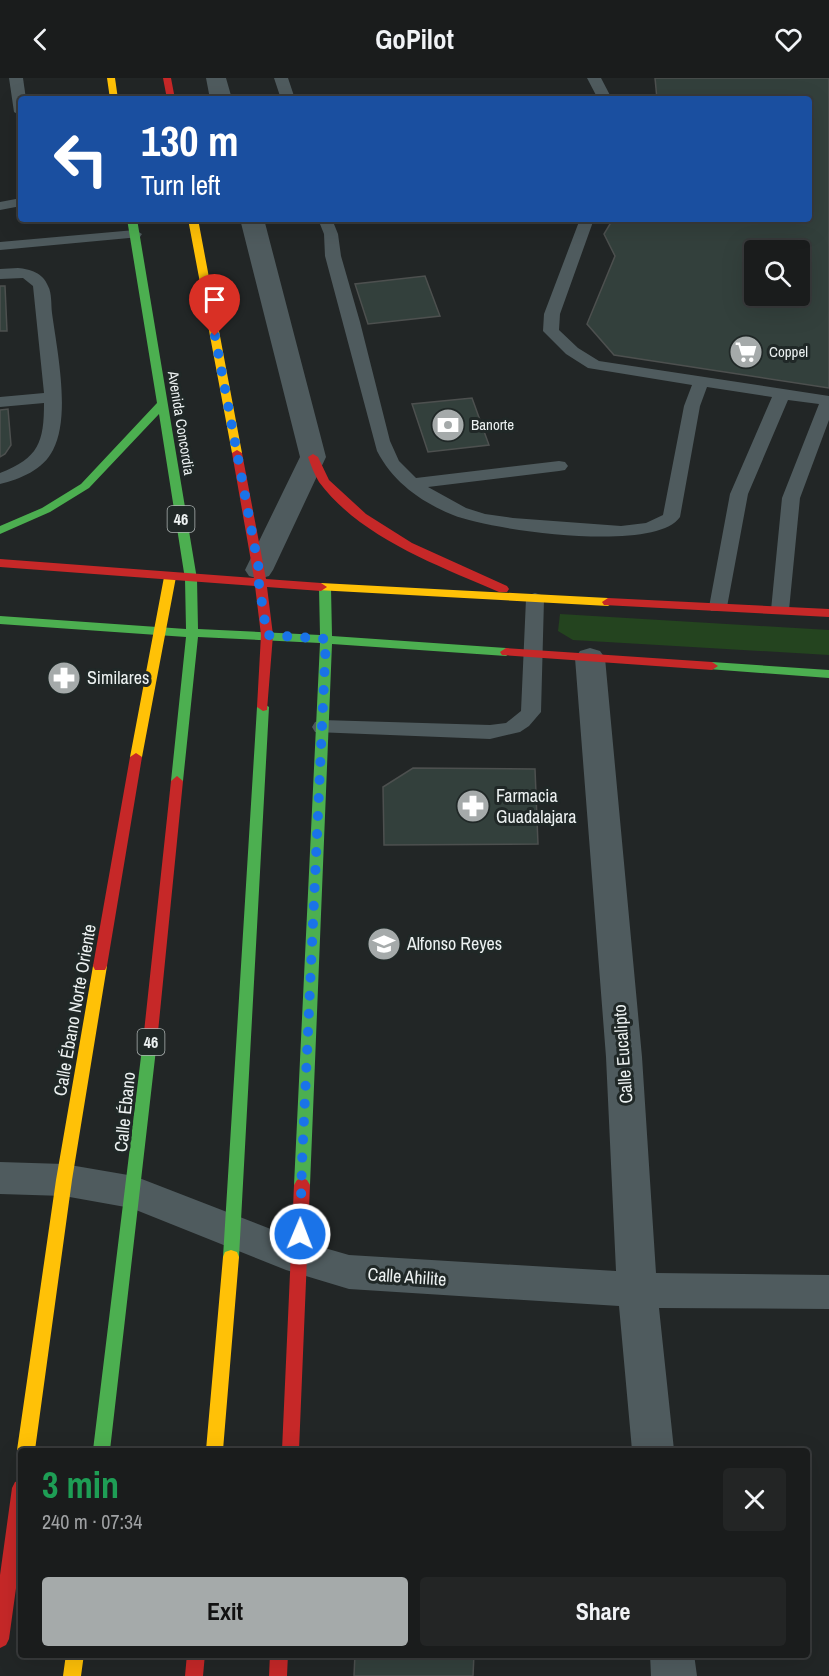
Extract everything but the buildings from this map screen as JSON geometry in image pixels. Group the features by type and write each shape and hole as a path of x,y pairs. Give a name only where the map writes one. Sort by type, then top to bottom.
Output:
{"street":[{"path":"111,78 114,96"},
{"path":"167,78 170,96"},
{"path":"216,78 220,96"},
{"path":"195,222 259,577 267,635 233,1231 214,1448"},
{"path":"253,222 313,458 324,481 342,500 437,560 528,598"},
{"name":"Avenida Concordia","path":"133,225 191,579 192,633"},
{"path":"0,530 46,510 85,486 161,405"},
{"path":"259,577 313,458"},
{"path":"0,563 191,579 259,577 326,588 829,613"},
{"name":"Calle Ébano Norte Oriente","path":"26,1448 64,1180 147,692 170,577"},
{"path":"290,1448 326,639 326,588"},
{"path":"0,620 159,632 267,635 829,674"},
{"name":"Calle Ébano","path":"101,1448 134,1192 192,633"},
{"name":"Calle Eucalipto","path":"590,658 624,1057 637,1290 653,1448"},
{"name":"Calle Ahilite","path":"0,1178 64,1180 134,1192 300,1258 349,1272 637,1290 829,1292"},
{"path":"0,1639 18,1510"},
{"path":"72,1676 74,1658"},
{"path":"194,1676 196,1658"},
{"path":"278,1676 279,1658"},
{"path":"672,1658 674,1676"}],"lane":[{"path":"16,78 19,96"},
{"path":"281,78 287,96"},
{"path":"594,78 603,96"},
{"path":"0,206 18,203"},
{"path":"326,222 331,234 333,256 370,391 380,439 396,469 455,511 484,520 571,529 623,532 663,524 670,517 692,406 701,381"},
{"path":"586,222 552,314 551,331 572,351 594,365 829,401 791,498 780,610"},
{"path":"0,233 133,225"},
{"path":"0,246 133,225"},
{"path":"0,274 28,273 37,278 41,286 54,420 45,450 26,469 0,479"},
{"path":"718,607 739,494 782,394"},
{"path":"0,402 52,397"},
{"path":"414,484 559,466"},
{"path":"322,726 490,732 506,731 523,724 531,712 532,654 528,598"}],"green space":[{"path":"560,614 829,630 829,655 573,640 558,631"}],"traffic: fast":[{"path":"132,222 191,579 192,633 177,781"},
{"path":"0,530 46,510 85,486 161,405"},
{"path":"302,1185 326,639 325,588"},
{"path":"0,620 159,632 267,635 506,652"},
{"path":"712,666 829,674"},
{"path":"231,1257 263,707"},
{"path":"101,1448 151,1032"}],"traffic: slow":[{"path":"111,78 114,96"},
{"path":"194,222 237,453"},
{"path":"136,757 170,577"},
{"path":"321,587 608,602"},
{"path":"26,1448 64,1180 100,966"},
{"path":"214,1448 231,1257"},
{"path":"72,1676 74,1658"}],"traffic: jam":[{"path":"167,78 170,96"},
{"path":"237,453 259,570 267,635 263,707"},
{"path":"313,457 325,482 362,517 384,532 432,558 503,589"},
{"path":"0,563 321,587"},
{"path":"608,602 829,613"},
{"path":"506,652 712,666"},
{"path":"100,966 136,757"},
{"path":"151,1032 177,781"},
{"path":"290,1448 302,1185"},
{"path":"0,1639 18,1510"},
{"path":"194,1676 196,1658"},
{"path":"278,1676 279,1658"}],"place":[{"name":"Coppel","path":"746,352"},
{"name":"Banorte","path":"448,425"},
{"name":"Similares","path":"64,678"},
{"name":"Farmacia Guadalajara","path":"473,806"},
{"name":"Alfonso Reyes","path":"384,944"}],"route":[{"path":"215,336 259,570 267,635 326,639 300,1234"}]}
